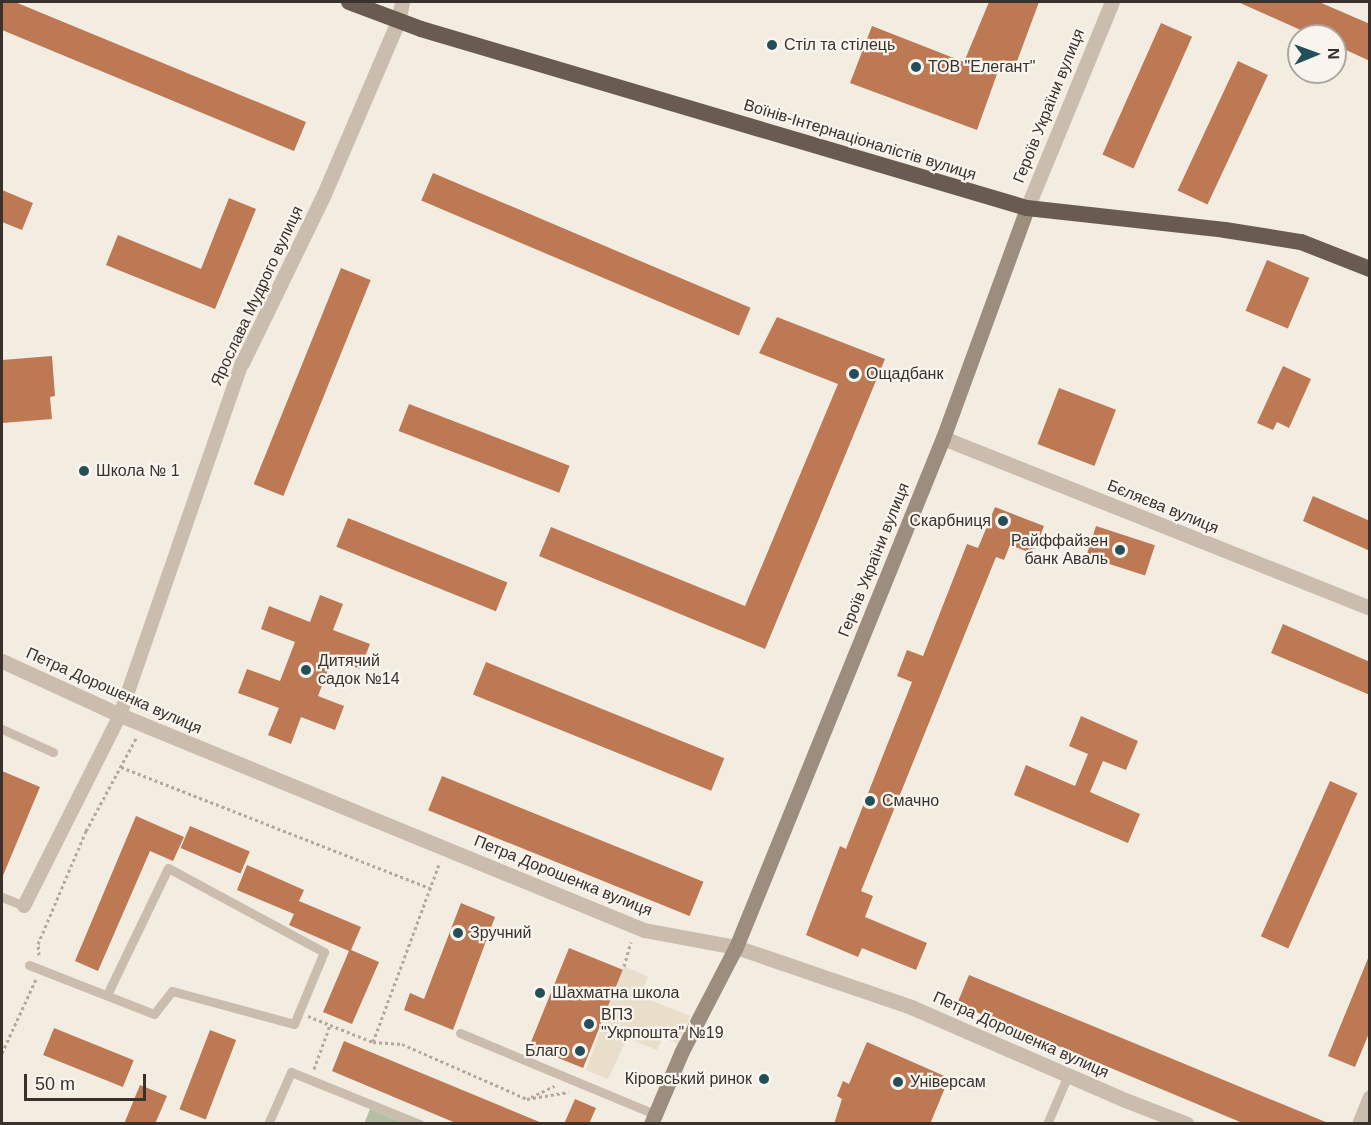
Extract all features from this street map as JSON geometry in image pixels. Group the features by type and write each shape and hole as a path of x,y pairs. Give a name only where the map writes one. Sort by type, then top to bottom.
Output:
{"highway":[{"name":"Воїнів-Інтернаціоналістів вулиця","path":"349,2 398,21 1027,208 1226,230 1301,242 1370,269"}],"main road":[{"name":"Героїв України вулиця","path":"653,1119 682,1051 736,947 943,438 1027,208"}],"street":[{"name":"Ярослава Мудрого вулиця","path":"24,906 120,715 242,363 324,194 398,21 402,2"},
{"name":"Героїв України вулиця","path":"1027,208 1112,2"},
{"name":"Бєляєва вулиця","path":"943,438 1370,608"},
{"name":"Петра Дорошенка вулиця","path":"2,661 120,715 644,930 736,947 911,1007 1187,1124"},
{"path":"1359,1124 1370,1097"}],"lane":[{"path":"2,729 53,752"},
{"path":"29,965 154,1014 172,991 294,1024 324,952 168,868 106,995"},
{"path":"2,897 24,906"},
{"path":"460,1033 653,1119"},
{"path":"268,1124 291,1072 420,1124"},
{"path":"1047,1124 1068,1075"}],"path":[{"path":"38,944 86,831 137,736"},
{"path":"121,767 430,888"},
{"path":"373,1042 440,862"},
{"path":"624,966 632,941"},
{"path":"2,1053 40,969"},
{"path":"298,1012 373,1042 402,1044 527,1099 570,1092"},
{"path":"310,1079 330,1025"}],"green space":[{"path":"370,1109 407,1124 364,1124"}],"shaded area":[{"path":"624,966 648,977 640,996 690,1016 678,1044 663,1037 657,1050 627,1038 608,1079 586,1070"}],"building":[{"path":"2,2 15,2 306,122 294,151 2,30"},
{"name":"ТОВ \"Елегант\"","path":"989,2 1039,2 1016,64 1002,60 977,130 850,83 872,26 964,62"},
{"path":"1238,2 1319,2 1370,24 1370,61 1347,50 1347,24 1287,24"},
{"path":"1161,23 1192,37 1133,168 1102,155"},
{"path":"1238,61 1268,75 1207,205 1178,191"},
{"path":"433,173 751,308 739,335 421,201"},
{"path":"2,190 33,203 22,230 2,222"},
{"path":"229,198 256,209 215,309 106,265 118,235 201,269"},
{"path":"1267,260 1309,278 1288,329 1246,311"},
{"path":"341,268 371,280 283,496 254,484"},
{"path":"777,317 885,359 765,649 539,556 551,527 745,606 838,384 759,353"},
{"path":"52,356 55,396 50,397 52,419 2,423 2,360"},
{"path":"1283,366 1311,379 1289,428 1277,422 1273,430 1257,423"},
{"path":"1059,388 1116,410 1094,466 1037,444"},
{"path":"409,404 570,466 559,493 399,431"},
{"path":"1313,496 1370,521 1370,551 1303,521"},
{"path":"995,507 1044,526 1033,554 1010,545 1004,560 996,557 861,891 873,896 865,917 927,943 916,970 862,948 858,957 806,935 840,846 846,849 912,682 897,676 907,650 923,656 967,544 978,548"},
{"path":"348,518 507,582 496,611 336,547"},
{"path":"1096,526 1155,545 1145,576 1086,556"},
{"name":"Дитячий садок №14","path":"320,595 343,604 333,630 370,644 360,669 332,659 318,696 344,706 335,730 301,717 291,744 268,735 279,708 238,693 247,669 280,681 295,642 261,629 269,606 310,622"},
{"path":"1283,624 1370,662 1370,695 1271,653"},
{"path":"486,662 724,758 711,791 473,694"},
{"path":"1081,716 1138,741 1126,770 1103,761 1090,792 1140,814 1128,843 1014,795 1026,765 1075,786 1088,754 1069,746"},
{"path":"2,771 40,787 2,878"},
{"path":"442,776 703,882 690,916 428,810"},
{"path":"1330,781 1357,793 1288,949 1261,936"},
{"path":"136,816 184,837 173,861 150,851 98,971 75,961"},
{"path":"190,826 250,851 240,873 181,848"},
{"path":"247,865 304,890 299,901 361,927 351,950 379,962 352,1024 323,1012 349,951 289,925 294,914 237,890"},
{"path":"461,903 495,917 453,1030 404,1010 410,993 424,999"},
{"path":"569,948 623,970 583,1068 529,1046"},
{"path":"1369,956 1370,1031 1355,1067 1328,1056"},
{"path":"969,975 1328,1124 1245,1124 957,1004"},
{"path":"54,1028 134,1060 123,1087 43,1055"},
{"path":"210,1030 236,1040 206,1119 180,1109"},
{"path":"344,1041 542,1124 458,1124 332,1071"},
{"name":"Універсам","path":"867,1042 949,1078 930,1124 834,1124 842,1099 837,1096 843,1081 849,1084"},
{"path":"140,1085 167,1096 155,1124 124,1124"},
{"path":"575,1099 596,1108 589,1124 564,1124"}],"place":[{"name":"Стіл та стілець","path":"772,45"},
{"name":"ТОВ \"Елегант\"","path":"916,67"},
{"name":"Ощадбанк","path":"854,374"},
{"name":"Школа № 1","path":"84,471"},
{"name":"Скарбниця","path":"1003,521"},
{"name":"Райффайзен банк Аваль","path":"1120,550"},
{"name":"Дитячий садок №14","path":"306,670"},
{"name":"Смачно","path":"870,801"},
{"name":"Зручний","path":"458,933"},
{"name":"Шахматна школа","path":"540,993"},
{"name":"ВПЗ \"Укрпошта\" №19","path":"589,1024"},
{"name":"Благо","path":"580,1051"},
{"name":"Кіровський ринок","path":"764,1079"},
{"name":"Універсам","path":"898,1082"}]}
